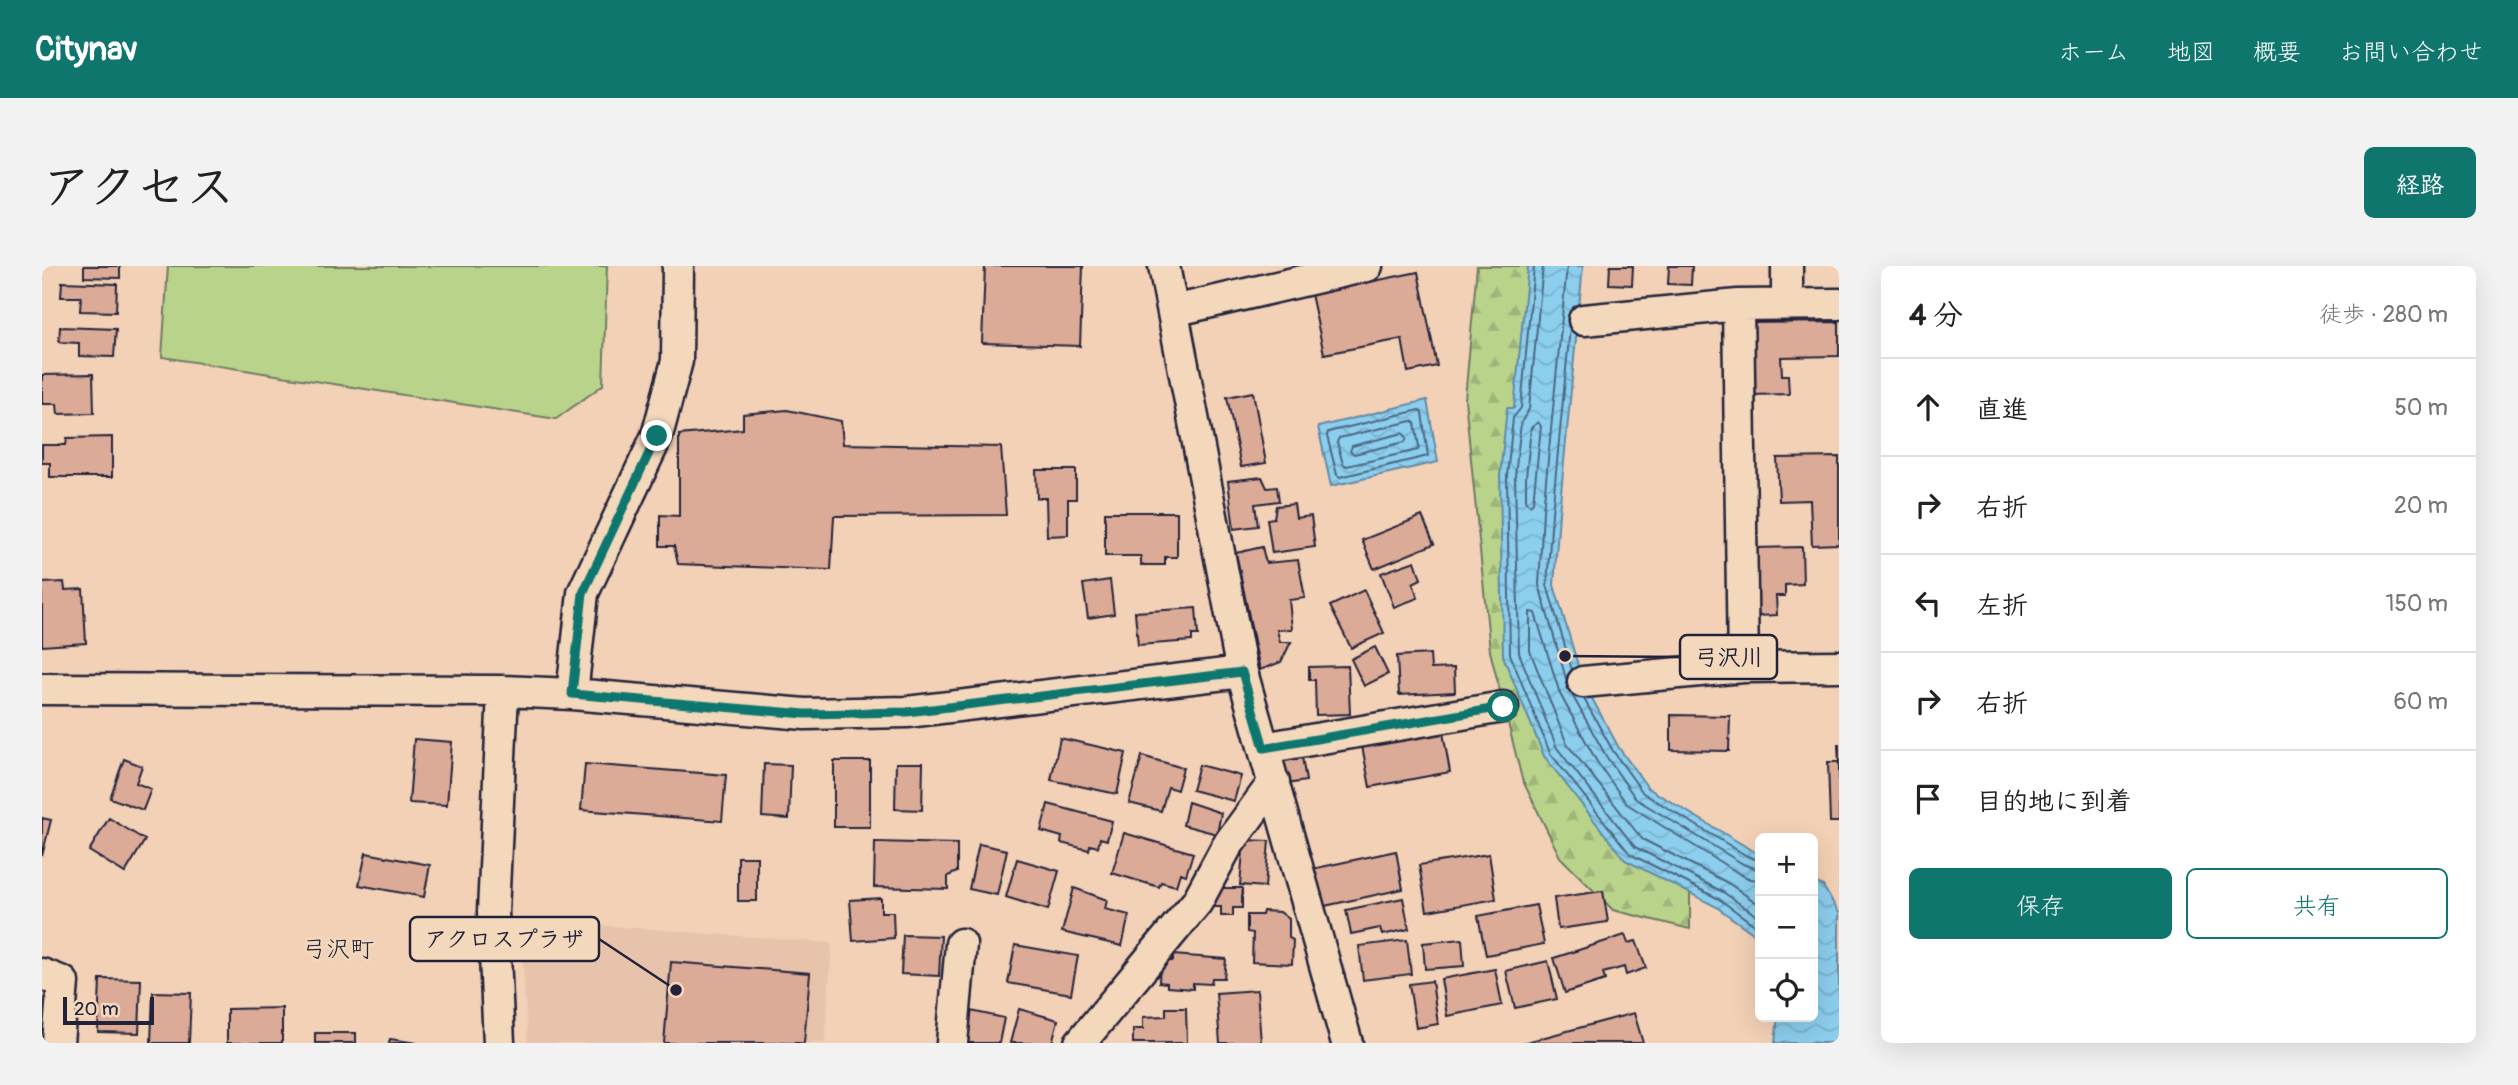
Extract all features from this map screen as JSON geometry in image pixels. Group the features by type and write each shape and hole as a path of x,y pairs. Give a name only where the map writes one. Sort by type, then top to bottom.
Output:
{"street":[{"path":"572,694 583,593 657,436 677,361 678,266"},
{"path":"1164,266 1242,672 1348,1043"},
{"path":"1173,311 1367,266"},
{"path":"1787,266 1787,303"},
{"path":"1584,320 1738,305 1839,304"},
{"path":"1738,305 1742,667"},
{"path":"1583,682 1742,667 1839,666"},
{"path":"42,690 503,691 572,694 805,714 907,712 1242,672"},
{"path":"499,1043 493,912 503,691"},
{"path":"1264,748 1503,707"},
{"path":"1080,1043 1197,902 1227,846 1274,782"},
{"path":"952,1043 961,944"},
{"path":"42,974 63,982 58,1043"}],"shaded area":[{"path":"520,919 832,943 825,1043 528,1043"}],"green space":[{"path":"168,266 607,266 603,385 556,419 162,357"},
{"path":"1477,266 1534,266 1526,628 1690,888 1690,929 1613,910 1560,857 1522,779 1490,651 1465,399"}],"water":[{"path":"1528,266 1583,266 1554,585 1583,682 1619,748 1648,788 1755,852 1755,934 1715,906 1625,860 1544,756 1503,656 1500,476 1507,408 1514,408"},
{"path":"1427,400 1438,462 1331,486 1318,427"},
{"path":"1818,884 1823,886 1839,913 1839,1043 1775,1043 1777,1022 1818,1022"}],"building":[{"path":"84,266 120,266 120,278 84,277"},
{"path":"985,266 1083,266 1080,346 982,343"},
{"path":"1610,266 1633,266 1632,285 1609,284"},
{"path":"1669,266 1692,266 1691,285 1668,284"},
{"path":"1418,272 1437,366 1408,372 1402,339 1324,354 1311,294"},
{"path":"62,282 117,284 116,312 80,311 81,297 61,297"},
{"path":"1839,322 1839,356 1781,357 1782,375 1788,375 1789,394 1752,395 1750,323"},
{"path":"60,327 116,329 114,357 79,356 79,343 59,342"},
{"path":"93,374 94,413 58,414 57,404 42,404 42,375"},
{"path":"1253,392 1266,463 1241,467 1227,397"},
{"path":"787,410 841,421 843,444 1001,447 1006,515 834,516 831,570 678,564 674,546 660,546 660,515 679,516 679,435 743,429 743,414"},
{"path":"112,437 112,477 50,477 50,463 42,463 42,445 66,445 67,438"},
{"path":"1839,457 1839,544 1812,545 1810,500 1779,501 1777,458"},
{"path":"1036,470 1076,470 1076,499 1068,499 1068,535 1047,536 1046,498 1037,498"},
{"path":"1262,477 1267,488 1277,487 1279,501 1255,504 1258,526 1234,529 1228,481"},
{"path":"1294,504 1296,518 1311,516 1315,547 1272,553 1267,519 1274,518 1276,506"},
{"path":"1105,512 1177,512 1177,557 1165,557 1165,565 1141,565 1141,556 1105,556"},
{"path":"1422,516 1434,544 1374,569 1362,540"},
{"path":"1262,547 1266,563 1298,560 1305,598 1289,600 1292,629 1277,630 1280,642 1291,642 1281,662 1260,670 1236,553"},
{"path":"1802,547 1803,584 1785,585 1785,596 1776,596 1777,615 1758,616 1755,548"},
{"path":"1415,561 1421,579 1413,583 1418,598 1394,607 1381,573"},
{"path":"1110,580 1114,614 1088,618 1083,584"},
{"path":"64,582 65,590 83,589 86,643 42,646 42,583"},
{"path":"1364,590 1384,633 1351,648 1330,606"},
{"path":"1196,608 1198,635 1192,635 1192,641 1138,645 1135,612"},
{"path":"1375,647 1388,674 1364,686 1351,659"},
{"path":"1430,654 1431,669 1454,668 1455,692 1399,695 1397,656"},
{"path":"1348,666 1350,714 1316,715 1315,680 1309,680 1309,667"},
{"path":"1671,715 1730,716 1729,751 1671,750"},
{"path":"1443,732 1450,772 1370,787 1362,746"},
{"path":"1060,738 1126,753 1117,794 1051,780"},
{"path":"414,739 452,742 447,805 409,803"},
{"path":"1301,751 1306,781 1286,784 1281,755"},
{"path":"1142,756 1183,768 1177,790 1168,787 1161,811 1129,803"},
{"path":"124,759 142,766 136,783 151,789 143,810 110,798"},
{"path":"834,761 870,761 870,827 834,827"},
{"path":"1828,762 1839,762 1839,822 1830,822"},
{"path":"896,763 923,763 922,810 895,809"},
{"path":"585,764 726,775 722,821 581,810"},
{"path":"764,764 791,765 789,819 762,817"},
{"path":"1199,765 1241,776 1234,801 1192,790"},
{"path":"1188,802 1221,813 1217,834 1183,825"},
{"path":"1048,804 1112,821 1107,840 1100,838 1098,847 1090,845 1089,850 1061,843 1062,837 1041,831"},
{"path":"42,818 51,820 42,856"},
{"path":"109,818 145,840 125,873 89,851"},
{"path":"1124,833 1193,853 1186,875 1180,873 1176,886 1161,882 1159,887 1112,873"},
{"path":"1244,840 1269,841 1265,887 1240,885"},
{"path":"875,842 957,844 957,872 948,876 948,889 874,887"},
{"path":"979,844 1007,850 997,895 969,889"},
{"path":"1396,851 1403,889 1320,907 1312,869"},
{"path":"366,853 430,865 424,897 359,885"},
{"path":"1489,854 1496,899 1427,911 1419,865"},
{"path":"738,857 757,857 757,901 738,901"},
{"path":"1017,859 1059,871 1048,910 1006,897"},
{"path":"1074,888 1107,900 1105,909 1129,915 1122,946 1062,932"},
{"path":"1216,888 1242,888 1242,908 1233,908 1233,916 1221,916 1221,907 1215,907"},
{"path":"1603,891 1608,922 1558,929 1554,898"},
{"path":"881,898 881,912 893,912 894,938 853,941 850,900"},
{"path":"1403,898 1409,929 1382,935 1380,928 1351,934 1346,910"},
{"path":"1536,905 1544,944 1486,955 1478,916"},
{"path":"1263,911 1280,912 1289,919 1289,938 1293,940 1292,964 1252,962 1253,933 1247,932 1247,915 1262,915"},
{"path":"903,935 941,936 939,976 901,974"},
{"path":"1625,935 1628,943 1636,941 1646,968 1626,975 1624,967 1603,973 1605,980 1565,993 1554,958"},
{"path":"1462,939 1464,966 1425,969 1423,943"},
{"path":"1407,940 1411,974 1363,980 1359,946"},
{"path":"1015,945 1078,956 1071,994 1008,983"},
{"path":"1173,955 1226,959 1224,978 1212,978 1211,984 1193,983 1193,989 1167,987 1167,983 1159,982 1160,961 1173,961"},
{"path":"1548,961 1557,999 1515,1008 1506,971"},
{"path":"671,962 810,973 804,1043 664,1043"},
{"path":"1495,969 1502,1005 1447,1016 1441,979"},
{"path":"100,979 141,980 139,1033 98,1032"},
{"path":"1432,981 1438,1024 1416,1028 1409,984"},
{"path":"1257,990 1261,1043 1220,1043 1216,993"},
{"path":"153,992 191,993 189,1043 151,1043"},
{"path":"282,1008 282,1043 227,1043 227,1009"},
{"path":"1166,1008 1186,1008 1187,1043 1133,1043 1133,1029 1143,1029 1143,1017 1166,1016"},
{"path":"1019,1009 1058,1020 1052,1043 1010,1043"},
{"path":"971,1011 1004,1018 999,1043 965,1043"},
{"path":"1634,1013 1643,1043 1523,1043"},
{"path":"315,1033 356,1033 356,1043 315,1043"},
{"path":"390,1039 417,1043 389,1043"}],"place":[{"name":"弓沢川","path":"1565,656"},
{"name":"アクロスプラザ","path":"676,990"}],"district":[{"name":"弓沢町","path":"338,949"}],"route":[{"path":"657,436 583,593 572,694 805,714 907,712 1242,672 1264,748 1503,707"}]}
